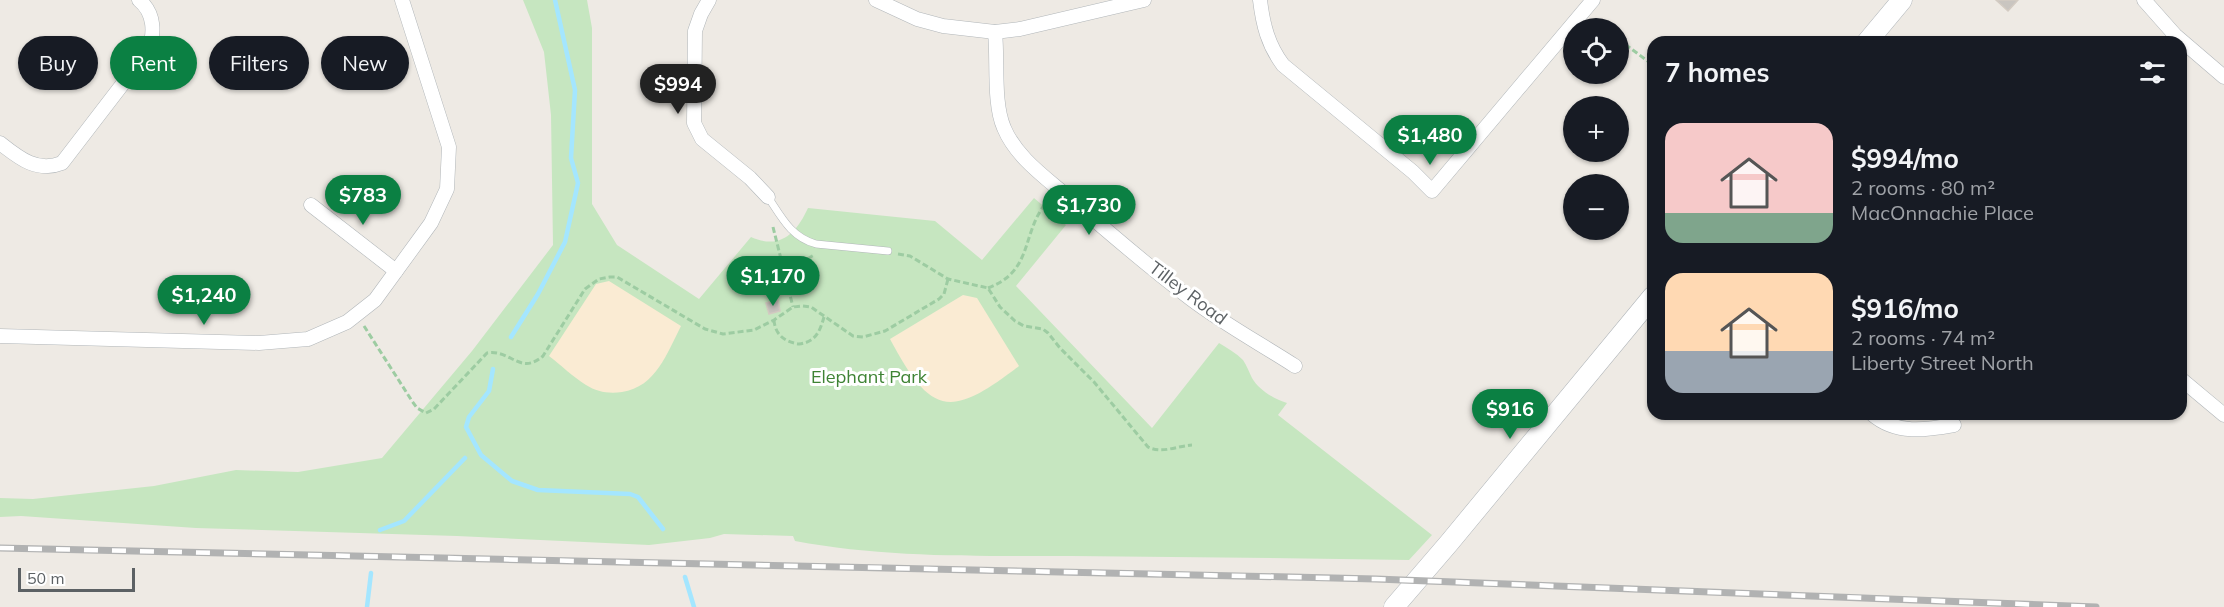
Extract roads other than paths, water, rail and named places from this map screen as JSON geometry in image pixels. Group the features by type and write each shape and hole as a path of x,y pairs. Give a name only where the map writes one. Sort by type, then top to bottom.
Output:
{"main road":[{"path":"1872,36 1902,0"},
{"path":"1394,607 1647,303"}],"street":[{"path":"0,143 18,158 40,167 62,164 148,51 153,39 153,27 147,10 139,0"},
{"path":"0,336 259,343 308,339 347,322 375,300 431,223 447,189 449,147 402,0"},
{"path":"709,0 695,31 694,123 702,139 750,178 768,197"},
{"path":"876,0 917,19 943,26 995,32 1144,0"},
{"path":"1260,0 1262,17 1272,49 1283,65 1413,172 1432,191 1593,0"},
{"path":"2144,0 2176,36"},
{"name":"Tilley Road","path":"995,32 998,108 1003,126 1011,142 1022,156 1094,220 1192,300 1295,366"},
{"path":"2187,45 2224,77"},
{"path":"311,205 396,271"},
{"path":"2187,384 2224,415"},
{"path":"1878,420 1903,429 1924,431 1954,425"}],"lane":[{"path":"768,197 798,237 816,244 888,251"}],"waterway":[{"path":"511,337 538,294 565,242 578,183 571,158 575,90 555,0"},
{"path":"493,369 489,391 469,417 466,427 481,455 512,481 538,490 630,494 638,497 663,529"},
{"path":"380,530 404,521 465,458"},
{"path":"367,607 371,573"},
{"path":"685,577 694,607"}],"railway":[{"path":"0,548 1376,579 2096,607"}],"park label":[{"name":"Elephant Park","path":"869,377"}]}
